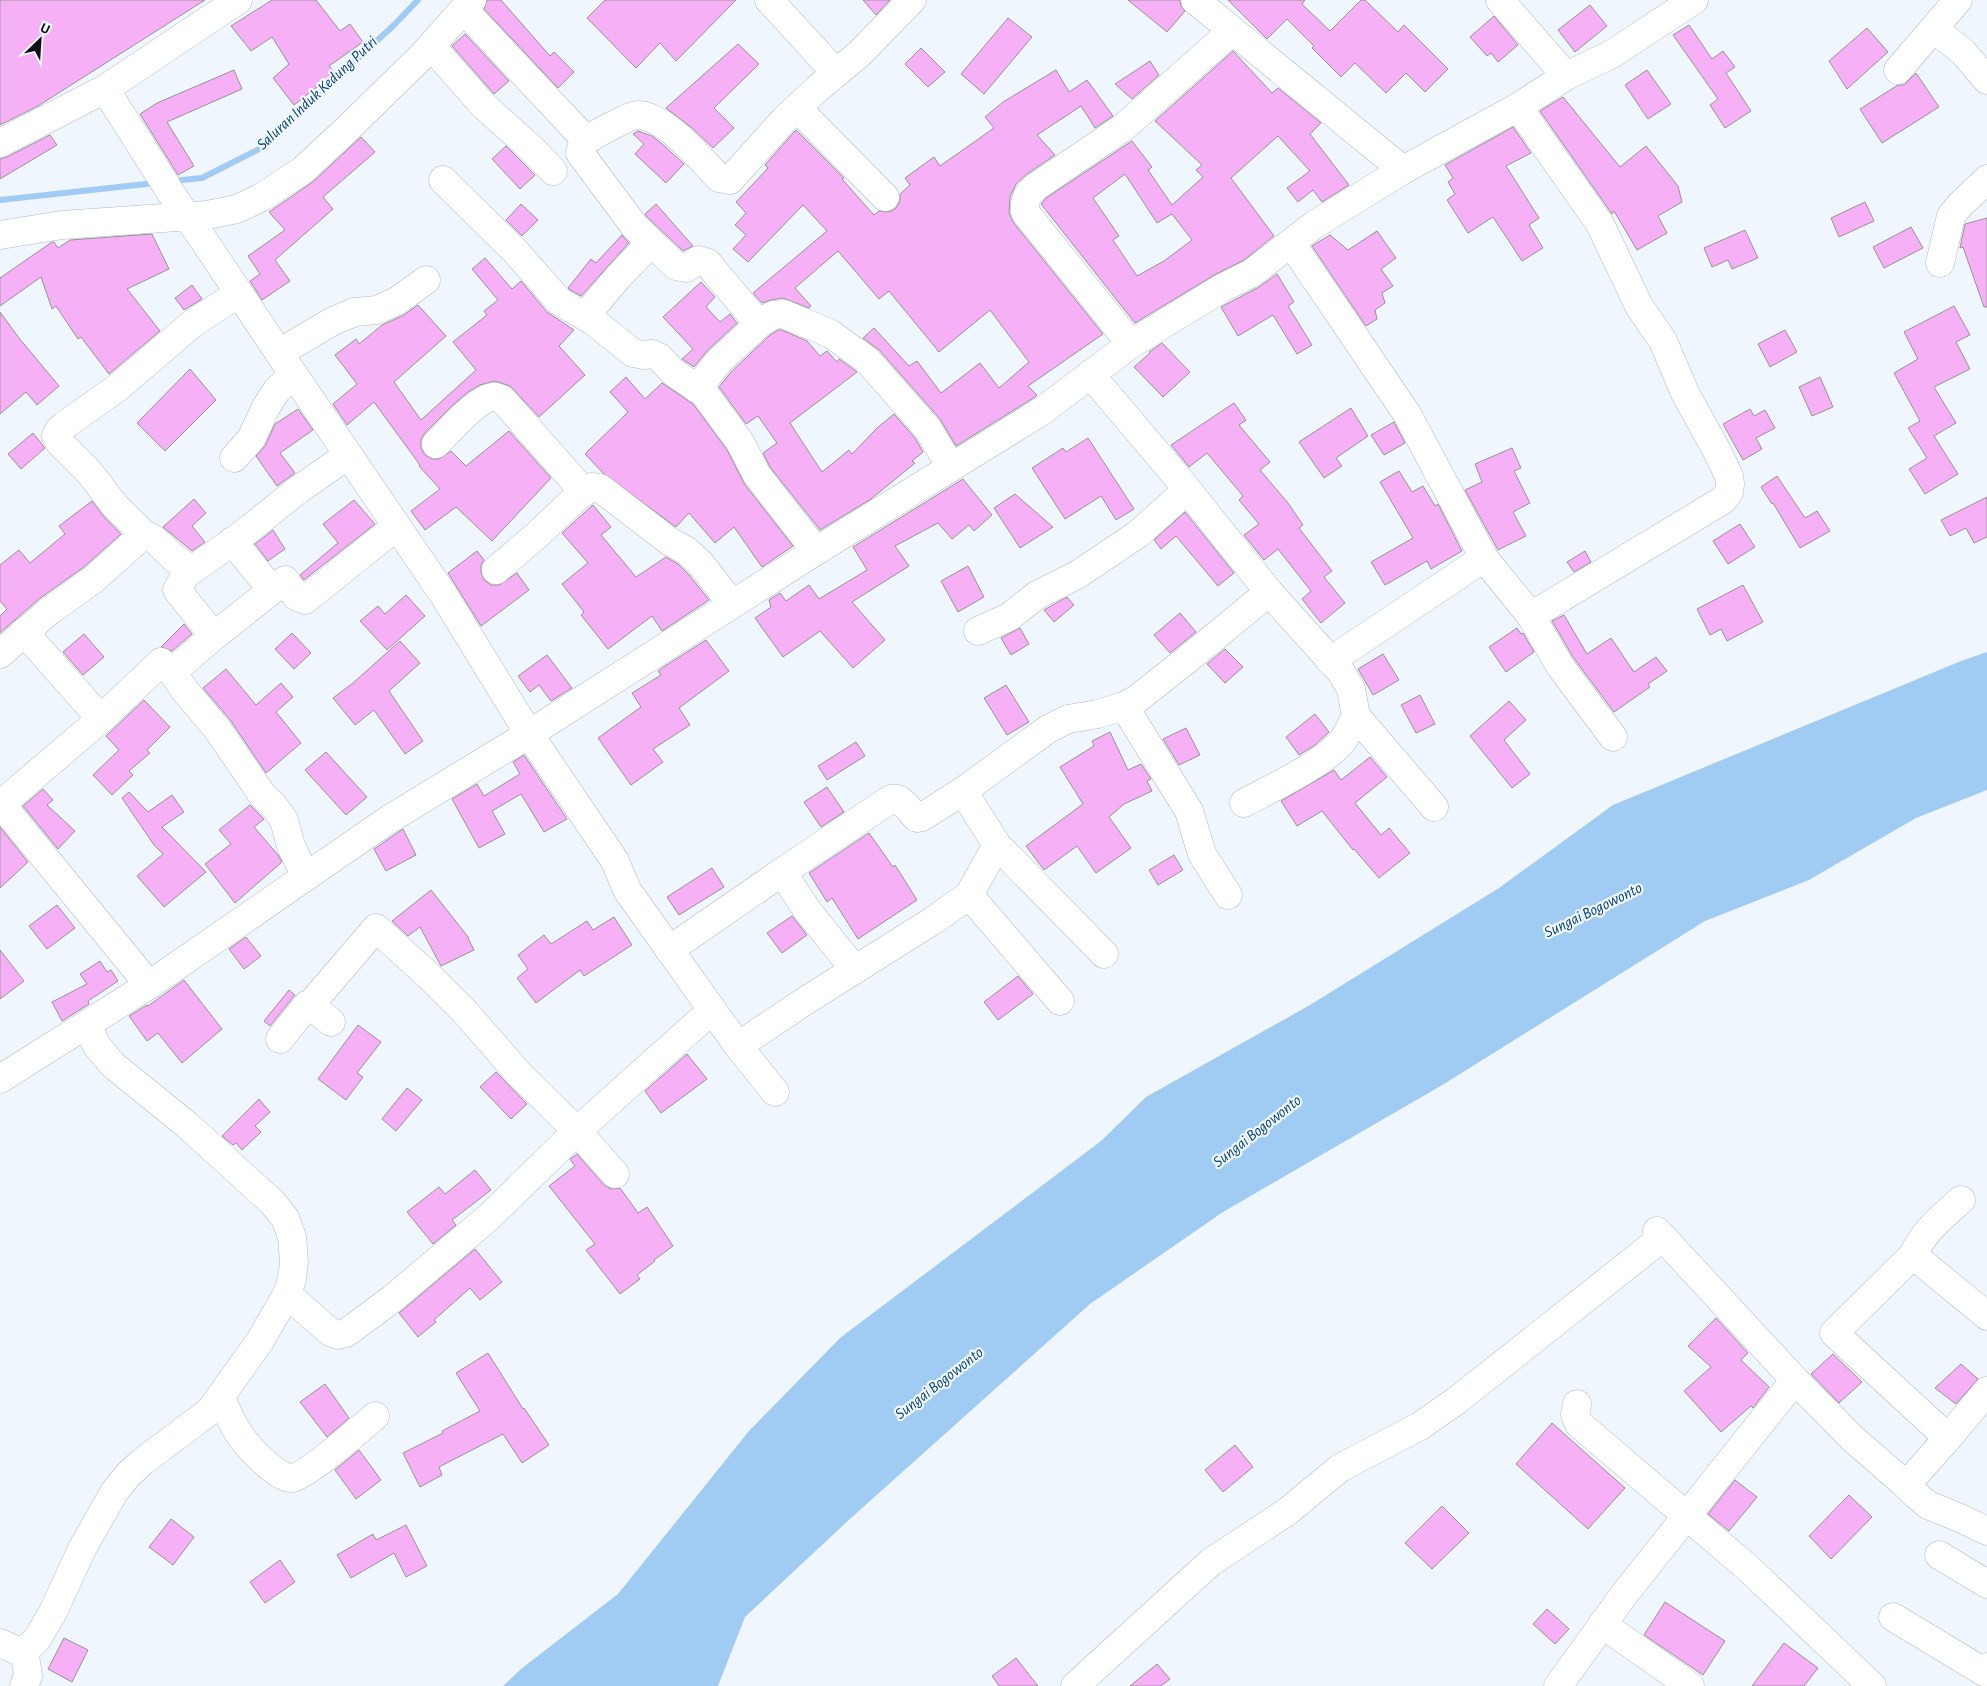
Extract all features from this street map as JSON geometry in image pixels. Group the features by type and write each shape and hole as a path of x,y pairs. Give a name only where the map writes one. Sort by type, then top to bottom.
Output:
{"street":[{"path":"0,142 105,89 238,0"},
{"path":"769,0 836,74"},
{"path":"0,235 182,210 207,215 237,209 262,197 303,170 398,80 468,5 584,138 590,138 637,115 653,118 666,126 719,178 730,180 797,108 859,54 910,0"},
{"path":"1194,0 1404,170"},
{"path":"1500,0 1566,76"},
{"path":"2,1073 87,1025 149,985 388,820 530,734 816,551 1042,412 1131,344 1252,272 1314,225 1404,170 1518,107 1566,76 1612,54 1694,0"},
{"path":"1898,70 1958,0"},
{"path":"1934,29 1963,52 1987,80"},
{"path":"1131,344 1025,212 1026,197 1037,186 1124,127 1232,31"},
{"path":"431,46 483,105 532,149 553,171"},
{"path":"105,89 182,210 443,594 530,734 615,861 627,890 711,1011 775,1092"},
{"path":"1518,107 1600,224 1640,306 1663,341 1685,393 1717,451 1730,484 1729,492 1723,500 1530,616"},
{"path":"797,108 885,197"},
{"path":"584,138 580,153 634,227 665,257 682,268 686,268 699,260 708,263 759,324"},
{"path":"1940,263 1951,216 1987,178"},
{"path":"443,180 516,252 559,301 594,321 633,352 659,357 673,372 704,393 740,442 757,475 816,551"},
{"path":"585,316 619,276 651,243"},
{"path":"1290,243 1407,414 1484,558 1530,616 1560,666 1613,737"},
{"path":"234,458 251,438 266,407 277,390 286,364 333,320 355,312 377,310 397,301 426,280"},
{"path":"239,293 192,324 117,388 59,430 56,436 60,443 90,473 115,506 144,534 155,540 174,558 192,570 348,455"},
{"path":"697,389 719,361 759,324 773,315 784,314 831,334 867,360 928,429 951,467"},
{"path":"1090,374 1269,592 1341,672 1350,689 1356,716 1434,808"},
{"path":"436,444 477,405 490,397 496,396 514,411 584,492"},
{"path":"496,570 584,492 591,487 600,488 668,541 687,551 701,564 732,604"},
{"path":"978,631 1009,616 1037,595 1077,575 1131,540 1187,490"},
{"path":"172,672 285,580 296,596 305,600 397,526"},
{"path":"0,654 48,612 94,579 144,534"},
{"path":"232,541 272,590"},
{"path":"1330,661 1484,558"},
{"path":"189,569 177,590 214,636"},
{"path":"669,950 891,799 896,798 900,800 917,818 922,817 963,791 1048,729 1068,719 1098,714 1124,706 1137,699 1269,592"},
{"path":"24,632 101,719"},
{"path":"149,985 1,805 101,719 158,663 164,662 218,730 263,796 273,805 284,820 291,846 306,877"},
{"path":"1124,706 1190,811 1202,854 1228,895"},
{"path":"1244,803 1301,772 1333,750 1343,740 1356,716"},
{"path":"963,791 998,845 1104,954"},
{"path":"738,1046 805,1001 934,920 969,895 998,845"},
{"path":"782,872 807,910 855,970"},
{"path":"969,895 1060,1001"},
{"path":"280,1039 307,1005 310,1005 376,928 428,975 519,1074 577,1131 615,1174"},
{"path":"310,1005 331,1022"},
{"path":"287,1294 330,1332 338,1335 346,1333 392,1299 489,1217 577,1131 711,1011"},
{"path":"12,1646 29,1647 38,1639 83,1547 119,1486 142,1462 202,1419 221,1398 260,1341 287,1294 292,1280 294,1262 292,1237 285,1218 272,1202 187,1125 113,1065 97,1046 87,1025"},
{"path":"1948,1438 1834,1332 1913,1254 1920,1239 1961,1200"},
{"path":"1075,1686 1211,1562 1281,1516 1340,1468 1420,1426 1456,1401 1660,1234 1795,1380 1852,1438 1928,1505 1987,1532"},
{"path":"1913,1254 1987,1316"},
{"path":"1558,1686 1602,1624 1686,1515 1795,1380"},
{"path":"1906,1485 1987,1391"},
{"path":"221,1398 239,1433 268,1466 282,1477 291,1478 301,1475 375,1416"},
{"path":"1577,1404 1575,1415 1579,1424 1748,1568 1872,1686"},
{"path":"1939,1555 1987,1584"},
{"path":"1894,1617 1982,1675"},
{"path":"1602,1624 1690,1686"},
{"path":"12,1646 28,1676 24,1686"}],"water":[{"name":"Sungai Bogowonto","path":"1987,652 1987,790 1916,818 1809,880 1705,921 1444,1084 1223,1212 1090,1304 851,1518 745,1617 718,1686 503,1686 521,1669 618,1594 749,1431 840,1338 1101,1141 1146,1097 1310,1005 1499,888 1613,805 1961,661"}],"building":[{"path":"0,0 205,0 38,106 0,125"},
{"path":"272,0 316,0 340,31 350,24 363,42 329,66 335,73 294,105 273,78 289,64 272,37 251,51 231,26"},
{"path":"487,0 501,0 550,56 554,52 574,72 558,88 484,9"},
{"path":"605,0 736,0 676,61 660,43 636,68 587,18"},
{"path":"863,0 890,0 876,15"},
{"path":"1128,0 1180,0 1181,6 1185,11 1167,32"},
{"path":"1228,0 1305,0 1302,4 1330,31 1361,0 1365,0 1398,32 1404,25 1448,69 1425,92 1406,73 1386,93 1355,63 1341,77 1287,19 1267,39"},
{"path":"1590,5 1607,26 1575,52 1558,30"},
{"path":"1494,16 1518,45 1498,62 1491,53 1487,56 1470,37"},
{"path":"1008,18 1032,37 984,94 961,74"},
{"path":"1689,25 1712,59 1723,51 1735,67 1726,73 1751,111 1725,128 1710,105 1718,99 1673,35"},
{"path":"1867,28 1888,52 1847,89 1829,61"},
{"path":"465,34 509,81 494,94 452,46"},
{"path":"738,44 759,64 714,108 734,128 713,148 692,128 666,108"},
{"path":"921,48 945,72 928,87 905,64"},
{"path":"1233,51 1272,93 1278,88 1321,123 1310,134 1349,185 1322,202 1313,190 1298,202 1287,188 1310,171 1278,136 1231,178 1274,236 1244,260 1216,274 1135,323 1041,204 1046,198 1132,141 1152,167 1148,170 1172,205 1203,177 1196,170 1202,165 1155,121","holes":["1125,174 1157,223 1172,214 1192,240 1164,261 1137,276 1113,240 1119,236 1093,198"]},
{"path":"1150,61 1159,75 1132,99 1115,84"},
{"path":"234,70 242,89 167,122 194,166 178,175 140,114 157,103"},
{"path":"1056,70 1069,92 1087,80 1113,116 1095,128 1081,106 1037,135 1055,155 1016,184 1010,197 1009,213 1013,222 1103,334 1028,386 1037,395 1035,397 956,446 940,419 879,350 863,338 874,328 909,366 917,361 941,393 980,363 999,388 1029,362 990,310 939,352 889,291 879,299 838,251 795,288 811,306 809,308 783,298 762,303 753,293 827,231 803,205 748,262 733,249 746,235 735,225 746,213 736,202 768,168 765,165 796,130 844,178 842,179 874,215 879,211 889,212 896,208 900,201 900,194 910,185 905,178 934,157 940,166 994,128 985,117 1003,102"},
{"path":"1647,70 1671,104 1648,119 1625,85"},
{"path":"1916,73 1939,107 1882,143 1860,109 1898,85 1904,85"},
{"path":"1563,97 1620,167 1646,146 1678,186 1682,202 1658,216 1667,233 1637,250 1614,211 1612,214 1540,111"},
{"path":"1513,127 1531,153 1506,166 1539,218 1529,225 1543,248 1522,261 1493,217 1468,233 1447,200 1455,194 1448,182 1453,178 1445,165"},
{"path":"638,131 652,136 684,164 666,183 635,154 644,144 633,134"},
{"path":"50,135 57,145 0,179 0,159"},
{"path":"361,137 375,152 323,197 333,209 275,260 290,281 262,300 250,281 260,274 248,256 285,230 269,212 314,181"},
{"path":"506,146 535,175 520,189 492,159"},
{"path":"1865,202 1874,221 1839,237 1831,218"},
{"path":"521,204 538,220 522,236 506,220"},
{"path":"656,204 693,246 683,251 647,217 645,214"},
{"path":"1987,218 1987,307 1984,307 1963,247 1960,248 1965,224"},
{"path":"1911,227 1923,248 1884,268 1873,247"},
{"path":"1745,230 1758,258 1732,269 1728,260 1712,267 1704,248"},
{"path":"1377,231 1396,258 1381,269 1393,286 1382,293 1385,303 1375,310 1377,319 1366,326 1312,246 1330,235 1348,250"},
{"path":"152,234 169,269 127,289 160,331 109,374 81,337 78,339 56,306 52,309 41,277 0,306 0,278 52,242 58,248 70,240"},
{"path":"622,235 629,243 581,296 568,288 591,259 596,263"},
{"path":"485,258 512,289 521,281 547,312 574,330 559,346 585,375 539,417 510,386 495,381 480,385 468,392 452,406 421,439 421,448 425,455 432,459 439,459 451,451 466,466 509,431 551,478 492,541 456,507 425,530 411,511 440,489 419,466 374,402 347,425 333,404 357,384 335,355 356,339 359,344 382,325 404,315 418,305 446,336 394,382 421,420 476,370 453,342 487,315 484,311 498,300 472,269"},
{"path":"1277,274 1294,302 1288,306 1312,345 1297,354 1273,315 1238,336 1221,307 1259,287"},
{"path":"701,282 715,297 706,307 720,322 730,314 737,323 708,350 694,367 682,359 693,349 663,317"},
{"path":"192,285 202,299 184,310 175,298"},
{"path":"1954,306 1970,335 1956,342 1970,369 1934,387 1956,423 1934,436 1958,474 1925,494 1909,469 1927,458 1908,428 1920,421 1894,373 1918,359 1904,332"},
{"path":"0,312 59,386 37,405 26,392 0,414"},
{"path":"778,330 807,341 820,356 827,351 837,362 839,359 857,372 790,423 822,472 849,450 852,454 877,428 894,414 915,438 923,452 912,461 915,463 871,499 820,530 770,467 763,453 777,443 758,416 746,424 719,387 731,372 769,336"},
{"path":"1785,330 1797,352 1770,367 1758,344"},
{"path":"1162,343 1190,372 1163,397 1134,367 1149,352"},
{"path":"190,369 216,400 165,451 137,423"},
{"path":"626,377 645,399 662,383 693,404 727,450 745,485 793,546 762,567 734,527 715,543 689,513 676,527 604,474 585,454 628,412 610,392"},
{"path":"1820,377 1833,407 1812,416 1799,387"},
{"path":"1234,403 1246,420 1239,425 1270,462 1260,470 1288,503 1303,525 1299,528 1332,571 1324,577 1345,603 1321,623 1302,599 1311,591 1278,549 1264,560 1244,535 1259,524 1239,500 1243,496 1207,453 1189,467 1171,445"},
{"path":"1351,408 1368,436 1336,458 1342,466 1324,478 1299,442"},
{"path":"298,409 313,430 280,453 295,473 277,486 256,456 265,446 275,424"},
{"path":"1750,409 1754,416 1765,410 1775,428 1756,438 1762,449 1743,460 1723,424"},
{"path":"1394,422 1405,443 1384,455 1371,435"},
{"path":"33,433 45,448 21,469 8,454"},
{"path":"1088,438 1134,509 1116,520 1101,496 1065,519 1032,468 1063,448 1066,452"},
{"path":"1512,448 1521,468 1514,471 1530,503 1513,512 1526,536 1498,550 1465,490 1482,482 1475,464"},
{"path":"1399,471 1412,492 1423,486 1435,506 1438,504 1462,551 1431,569 1427,561 1385,585 1371,562 1413,538 1380,482"},
{"path":"1777,476 1805,518 1817,511 1830,531 1800,548 1761,487"},
{"path":"963,479 992,515 974,531 969,525 952,539 938,523 895,546 909,566 852,602 885,640 853,668 820,631 783,657 755,618 771,607 769,600 780,593 786,601 809,585 819,599 867,570 853,547"},
{"path":"1015,494 1053,527 1020,548 994,508"},
{"path":"1987,497 1987,537 1974,543 1966,528 1950,536 1941,520"},
{"path":"194,499 206,513 192,526 205,542 192,551 163,527"},
{"path":"354,500 375,524 304,580 300,575 338,543 323,524"},
{"path":"92,501 104,517 121,534 84,567 39,599 0,633 0,616 7,609 0,601 0,565 19,550 30,563 65,534 59,526"},
{"path":"593,505 611,527 601,535 636,577 666,557 678,564 689,575 709,600 662,631 652,616 608,649 581,615 584,612 562,584 588,563 562,533"},
{"path":"1185,512 1234,573 1218,586 1176,536 1161,549 1154,540"},
{"path":"1740,524 1755,547 1728,564 1713,541"},
{"path":"273,530 285,549 268,561 255,544"},
{"path":"477,551 484,560 481,565 481,572 484,580 491,585 499,585 517,573 529,590 481,626 448,573"},
{"path":"1585,551 1591,562 1574,572 1567,562"},
{"path":"968,566 984,597 958,612 941,581"},
{"path":"1743,585 1763,622 1727,641 1721,629 1710,635 1697,609"},
{"path":"406,595 425,616 387,650 360,621 378,606 385,614"},
{"path":"1067,597 1074,605 1054,622 1044,610"},
{"path":"1180,613 1196,632 1170,653 1154,635"},
{"path":"1564,615 1587,654 1611,638 1634,672 1656,657 1667,671 1648,684 1650,687 1614,712 1573,657 1552,621"},
{"path":"184,624 192,634 172,651 161,647"},
{"path":"1020,628 1029,644 1011,655 1001,638"},
{"path":"1517,628 1521,634 1523,633 1534,652 1506,672 1489,647"},
{"path":"292,633 311,653 294,669 275,649"},
{"path":"84,634 104,657 83,675 63,652"},
{"path":"706,640 729,671 679,708 690,725 653,749 663,762 631,785 598,738 641,707 632,693 661,675 658,671 662,668"},
{"path":"400,641 420,663 389,691 423,741 405,754 374,710 355,725 333,698 353,683"},
{"path":"1225,649 1243,667 1225,683 1207,664"},
{"path":"1383,654 1399,680 1373,695 1358,669"},
{"path":"547,655 572,688 551,701 539,685 530,692 518,676"},
{"path":"226,669 256,705 281,683 293,697 276,712 301,743 266,773 231,721 203,688"},
{"path":"1006,685 1029,722 1007,735 984,698"},
{"path":"1420,695 1435,724 1416,733 1401,705"},
{"path":"144,700 170,727 147,750 150,753 129,771 133,775 112,795 93,775 119,750 106,736"},
{"path":"1509,701 1526,720 1504,740 1530,774 1512,788 1470,736"},
{"path":"1315,714 1329,732 1315,745 1299,755 1286,737"},
{"path":"1186,728 1200,755 1179,765 1163,739"},
{"path":"1110,732 1128,770 1141,764 1151,779 1147,781 1152,791 1124,804 1109,817 1131,848 1096,873 1077,846 1044,870 1026,846 1083,804 1060,767 1094,746 1092,741"},
{"path":"856,742 865,756 827,780 818,766"},
{"path":"326,752 367,797 346,815 305,770"},
{"path":"524,755 567,819 544,832 521,794 492,811 505,834 479,848 452,799 477,784 484,796 520,774 513,762"},
{"path":"1370,757 1387,777 1355,803 1381,835 1389,828 1410,853 1379,878 1353,850 1322,811 1297,826 1281,801 1334,770 1341,780"},
{"path":"827,787 844,812 821,827 804,802"},
{"path":"43,789 53,800 47,805 75,831 58,849 23,806"},
{"path":"129,792 148,812 172,795 184,812 162,827 206,872 164,907 137,876 163,854 154,845 122,798"},
{"path":"250,805 264,819 254,827 282,862 235,903 205,864 231,844 219,830"},
{"path":"0,827 28,862 0,888"},
{"path":"403,829 416,855 386,871 374,849"},
{"path":"869,833 893,867 895,865 917,900 858,939 832,898 827,902 809,873"},
{"path":"1174,855 1183,870 1158,885 1149,870"},
{"path":"712,868 724,887 679,915 667,897"},
{"path":"431,890 469,938 474,950 441,966 420,927 408,936 392,921"},
{"path":"57,905 75,928 47,949 29,926"},
{"path":"792,916 807,935 782,953 767,933"},
{"path":"614,917 632,945 584,976 580,970 536,1003 517,978 528,969 518,955 544,935 551,944 587,921 593,930"},
{"path":"246,937 261,956 244,969 229,949"},
{"path":"0,950 24,981 0,999"},
{"path":"100,961 107,972 111,970 118,981 88,1001 89,1004 62,1021 52,1002 87,984 80,974"},
{"path":"1018,976 1033,994 998,1020 984,1002"},
{"path":"184,980 222,1029 182,1063 158,1033 147,1041 129,1016 148,1006"},
{"path":"289,990 295,995 270,1026 264,1021"},
{"path":"358,1025 381,1042 357,1073 363,1077 346,1100 318,1079"},
{"path":"687,1054 707,1079 661,1113 645,1091"},
{"path":"496,1072 527,1104 511,1119 480,1087"},
{"path":"407,1088 422,1100 396,1131 382,1119"},
{"path":"259,1099 270,1112 255,1126 261,1132 242,1150 236,1143 233,1145 222,1136"},
{"path":"577,1154 604,1185 611,1189 620,1188 638,1213 647,1207 673,1246 637,1275 640,1279 620,1294 586,1250 595,1244 549,1186 575,1166 570,1159"},
{"path":"475,1170 491,1190 452,1220 456,1225 433,1244 407,1212 439,1187 445,1194"},
{"path":"475,1249 502,1282 480,1300 470,1288 418,1337 399,1313"},
{"path":"1716,1318 1748,1353 1741,1360 1769,1387 1753,1408 1751,1406 1721,1432 1684,1391 1711,1367 1688,1346"},
{"path":"488,1353 523,1409 549,1445 522,1463 503,1434 439,1467 442,1475 420,1487 403,1453 443,1433 442,1431 480,1411 456,1373"},
{"path":"1833,1354 1862,1382 1839,1403 1811,1374"},
{"path":"1961,1364 1978,1379 1956,1404 1935,1388"},
{"path":"325,1384 349,1418 327,1437 300,1402"},
{"path":"1552,1423 1625,1488 1588,1529 1516,1464"},
{"path":"1235,1445 1253,1467 1223,1492 1205,1470"},
{"path":"359,1450 381,1480 356,1499 335,1470"},
{"path":"1735,1480 1757,1497 1729,1531 1708,1514"},
{"path":"1849,1495 1872,1517 1831,1559 1809,1536"},
{"path":"1442,1506 1469,1533 1432,1569 1405,1543"},
{"path":"171,1519 194,1537 173,1565 149,1547"},
{"path":"406,1525 427,1566 406,1577 394,1553 351,1578 337,1555 373,1534 376,1540"},
{"path":"280,1560 295,1582 265,1603 250,1582"},
{"path":"1665,1602 1725,1641 1703,1675 1644,1635"},
{"path":"1547,1609 1569,1629 1555,1644 1533,1624"},
{"path":"64,1638 88,1650 72,1682 48,1669"},
{"path":"1784,1643 1818,1668 1804,1686 1752,1686"},
{"path":"1016,1658 1038,1686 999,1686 992,1676"},
{"path":"1157,1664 1170,1679 1161,1686 1130,1686"}],"waterway":[{"name":"Saluran Induk Kedung Putri","path":"173,181 202,178 261,148 394,25 418,0"},
{"name":"Saluran Induk Kedung Putri","path":"0,200 155,183"}]}
